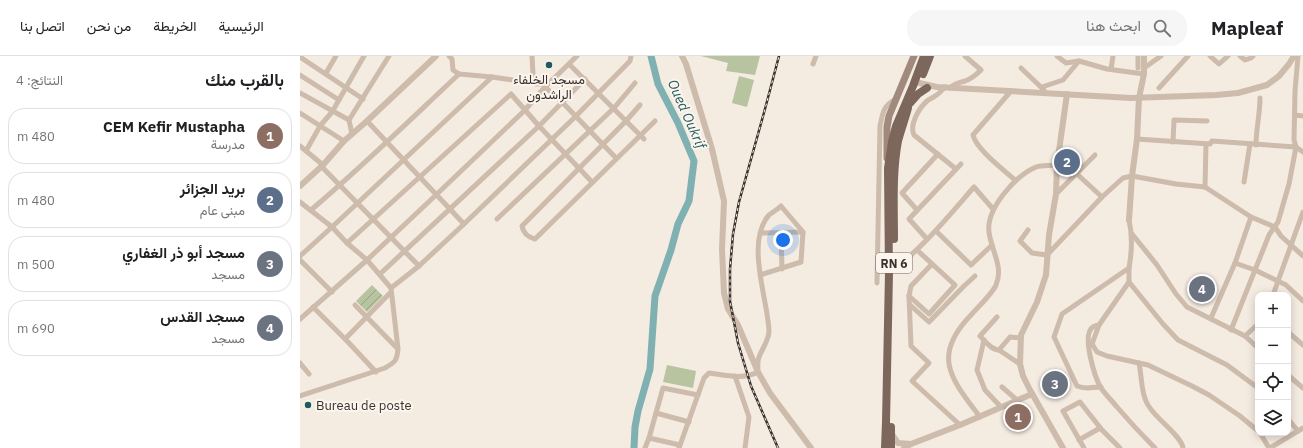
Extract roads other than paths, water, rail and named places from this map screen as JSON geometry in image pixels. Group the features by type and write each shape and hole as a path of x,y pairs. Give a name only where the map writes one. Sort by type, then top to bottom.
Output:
{"main road":[{"path":"888,168 887,127 895,102 914,56"},
{"name":"RN 6","path":"890,446 891,267 897,147 900,122 910,103 924,56"},
{"name":"RN 6","path":"890,446 891,267 888,168 893,138 916,84 930,56"},
{"path":"910,103 928,86 923,72"},
{"path":"895,102 900,122"}],"street":[{"path":"326,73 336,56"},
{"path":"306,151 320,126 332,112 364,56"},
{"path":"352,134 349,120 389,56"},
{"path":"300,186 322,166 344,141 436,56"},
{"path":"449,56 452,59 453,70 459,74 492,77 546,86 616,158"},
{"path":"532,56 533,74 536,84"},
{"path":"300,319 332,292 437,194 524,111 546,86 577,56"},
{"path":"345,339 391,290 464,224 575,117 630,61 631,56"},
{"path":"682,56 686,64 712,149 724,201 722,249 724,293 728,309 738,325 756,373 777,404 811,448"},
{"path":"686,56 686,64"},
{"path":"813,64 816,56"},
{"path":"956,169 914,135 912,131 913,122 927,100 955,83 965,81 975,76 981,70 965,56"},
{"path":"1058,56 1066,63 1079,61 1111,69 1142,70 1161,56"},
{"path":"1111,69 1113,56"},
{"path":"1138,56 1142,70"},
{"path":"1144,56 1129,220 1132,234 1129,282 1099,325 1092,344 1097,352 1107,356 1148,365 1209,394 1255,429"},
{"path":"1158,88 1188,56"},
{"path":"1210,56 1219,64 1228,56"},
{"path":"1240,56 1245,60 1253,56"},
{"path":"916,84 948,88 1139,98 1216,95 1238,93 1268,85 1279,76 1294,56"},
{"path":"1231,330 1269,235 1275,227 1289,184 1296,147 1294,140 1295,91 1298,56"},
{"path":"300,57 346,86 363,99"},
{"path":"1042,87 1063,80 1079,61"},
{"path":"569,64 643,137"},
{"path":"1021,68 1048,93"},
{"path":"311,210 388,142 459,74"},
{"path":"300,75 339,100"},
{"path":"300,256 492,77"},
{"path":"380,274 539,126 585,79"},
{"path":"497,219 614,108 635,83"},
{"path":"1011,91 973,136 974,141 980,148 1015,180"},
{"path":"300,93 349,120"},
{"path":"347,243 421,178 511,94 524,111 592,182"},
{"path":"1063,448 1023,376 1020,364 1020,338 1043,287 1046,275 1049,235 1056,194 1056,165 1067,94"},
{"path":"1256,145 1256,130 1260,110 1260,98"},
{"path":"877,283 880,126 882,115 886,106 895,102"},
{"path":"640,105 522,226 523,232 530,238 535,239 616,158 643,137 655,121"},
{"path":"300,113 344,141"},
{"path":"1295,115 1303,116"},
{"path":"1173,142 1174,120 1207,121"},
{"path":"367,121 464,224"},
{"path":"1137,139 1206,144 1210,144 1212,141 1296,147 1303,152"},
{"path":"1205,187 1206,144"},
{"path":"1244,182 1250,144"},
{"path":"300,146 322,166 419,266"},
{"path":"917,210 902,194 938,154"},
{"path":"1056,194 1095,155"},
{"path":"927,239 909,219 961,164"},
{"path":"980,417 954,380 949,363 948,352 954,335 996,286 999,273 989,232 989,219 993,209 1015,180 1026,172 1038,166 1056,165"},
{"path":"1077,174 1102,197"},
{"path":"1047,255 1102,197 1123,178 1132,176 1176,184 1205,187 1251,217 1275,227 1281,236 1303,256"},
{"path":"891,267 917,250 936,231 974,187 993,209"},
{"path":"878,195 888,196"},
{"path":"300,202 332,227 347,243 367,260 380,274 391,290 398,349 398,356 394,363 385,368 300,396"},
{"path":"756,373 758,359 769,333 760,275 758,250 761,233 769,216 781,206 803,232 801,262 760,275"},
{"path":"1274,292 1303,212"},
{"path":"1211,318 1235,263 1251,217"},
{"path":"1028,230 1020,241 1032,253 1047,255"},
{"path":"936,231 971,265 992,245"},
{"path":"781,232 782,269"},
{"path":"761,233 803,232"},
{"path":"1132,234 1157,265 1176,294 1187,307 1245,336 1255,345"},
{"path":"909,296 929,314 955,285 917,250"},
{"path":"300,260 332,292"},
{"path":"1235,263 1255,270 1286,285 1303,301"},
{"path":"932,264 911,286 909,296 911,346 929,363 912,381 960,425"},
{"path":"1101,388 1094,387 1085,389 1077,386 1054,337 1062,314 1129,268"},
{"path":"910,305 929,322 975,276"},
{"path":"1129,282 1162,324 1178,340 1227,365 1255,386"},
{"path":"354,305 398,349"},
{"path":"313,307 376,372"},
{"path":"997,317 980,336 995,350 999,350 1020,364"},
{"path":"1099,325 1093,326 1090,330 1088,346 1096,376 1101,388 1155,448"},
{"path":"1245,336 1255,327"},
{"path":"1291,335 1303,345"},
{"path":"999,350 1010,337 1020,338"},
{"path":"984,340 977,370 986,390 1001,407"},
{"path":"300,363 309,374"},
{"path":"1139,364 1144,394 1149,407 1180,440 1183,448"},
{"path":"649,438 680,447 704,378 709,373 741,377 750,376 756,373"},
{"path":"735,376 749,417 745,448"},
{"path":"1291,378 1303,388"},
{"path":"1002,387 1017,400"},
{"path":"644,448 649,438 663,388 698,395"},
{"path":"904,448 1032,394"},
{"path":"1084,448 1063,411 1080,402 1100,428 1120,448"},
{"path":"656,413 688,422"},
{"path":"1262,436 1270,448 1301,429 1291,421"},
{"path":"1079,440 1100,428"},
{"path":"890,446 911,444"}],"waterway":[{"name":"Oued Oukrif","path":"634,448 635,427 638,411 650,369 655,296 671,250 678,224 689,201 694,161 678,123 658,84 651,56"}],"railway":[{"path":"778,448 751,386 738,343 730,301 730,269 733,234 739,202 779,56"}],"place":[{"name":"مسجد الخلفاء الراشدون","path":"549,65"},
{"name":"بريد الجزائر","path":"1067,162"},
{"name":"مسجد القدس","path":"1202,289"},
{"name":"مسجد أبو ذر الغفاري","path":"1055,384"},
{"name":"Bureau de poste","path":"308,405"},
{"name":"CEM Kefir Mustapha","path":"1018,417"}]}
